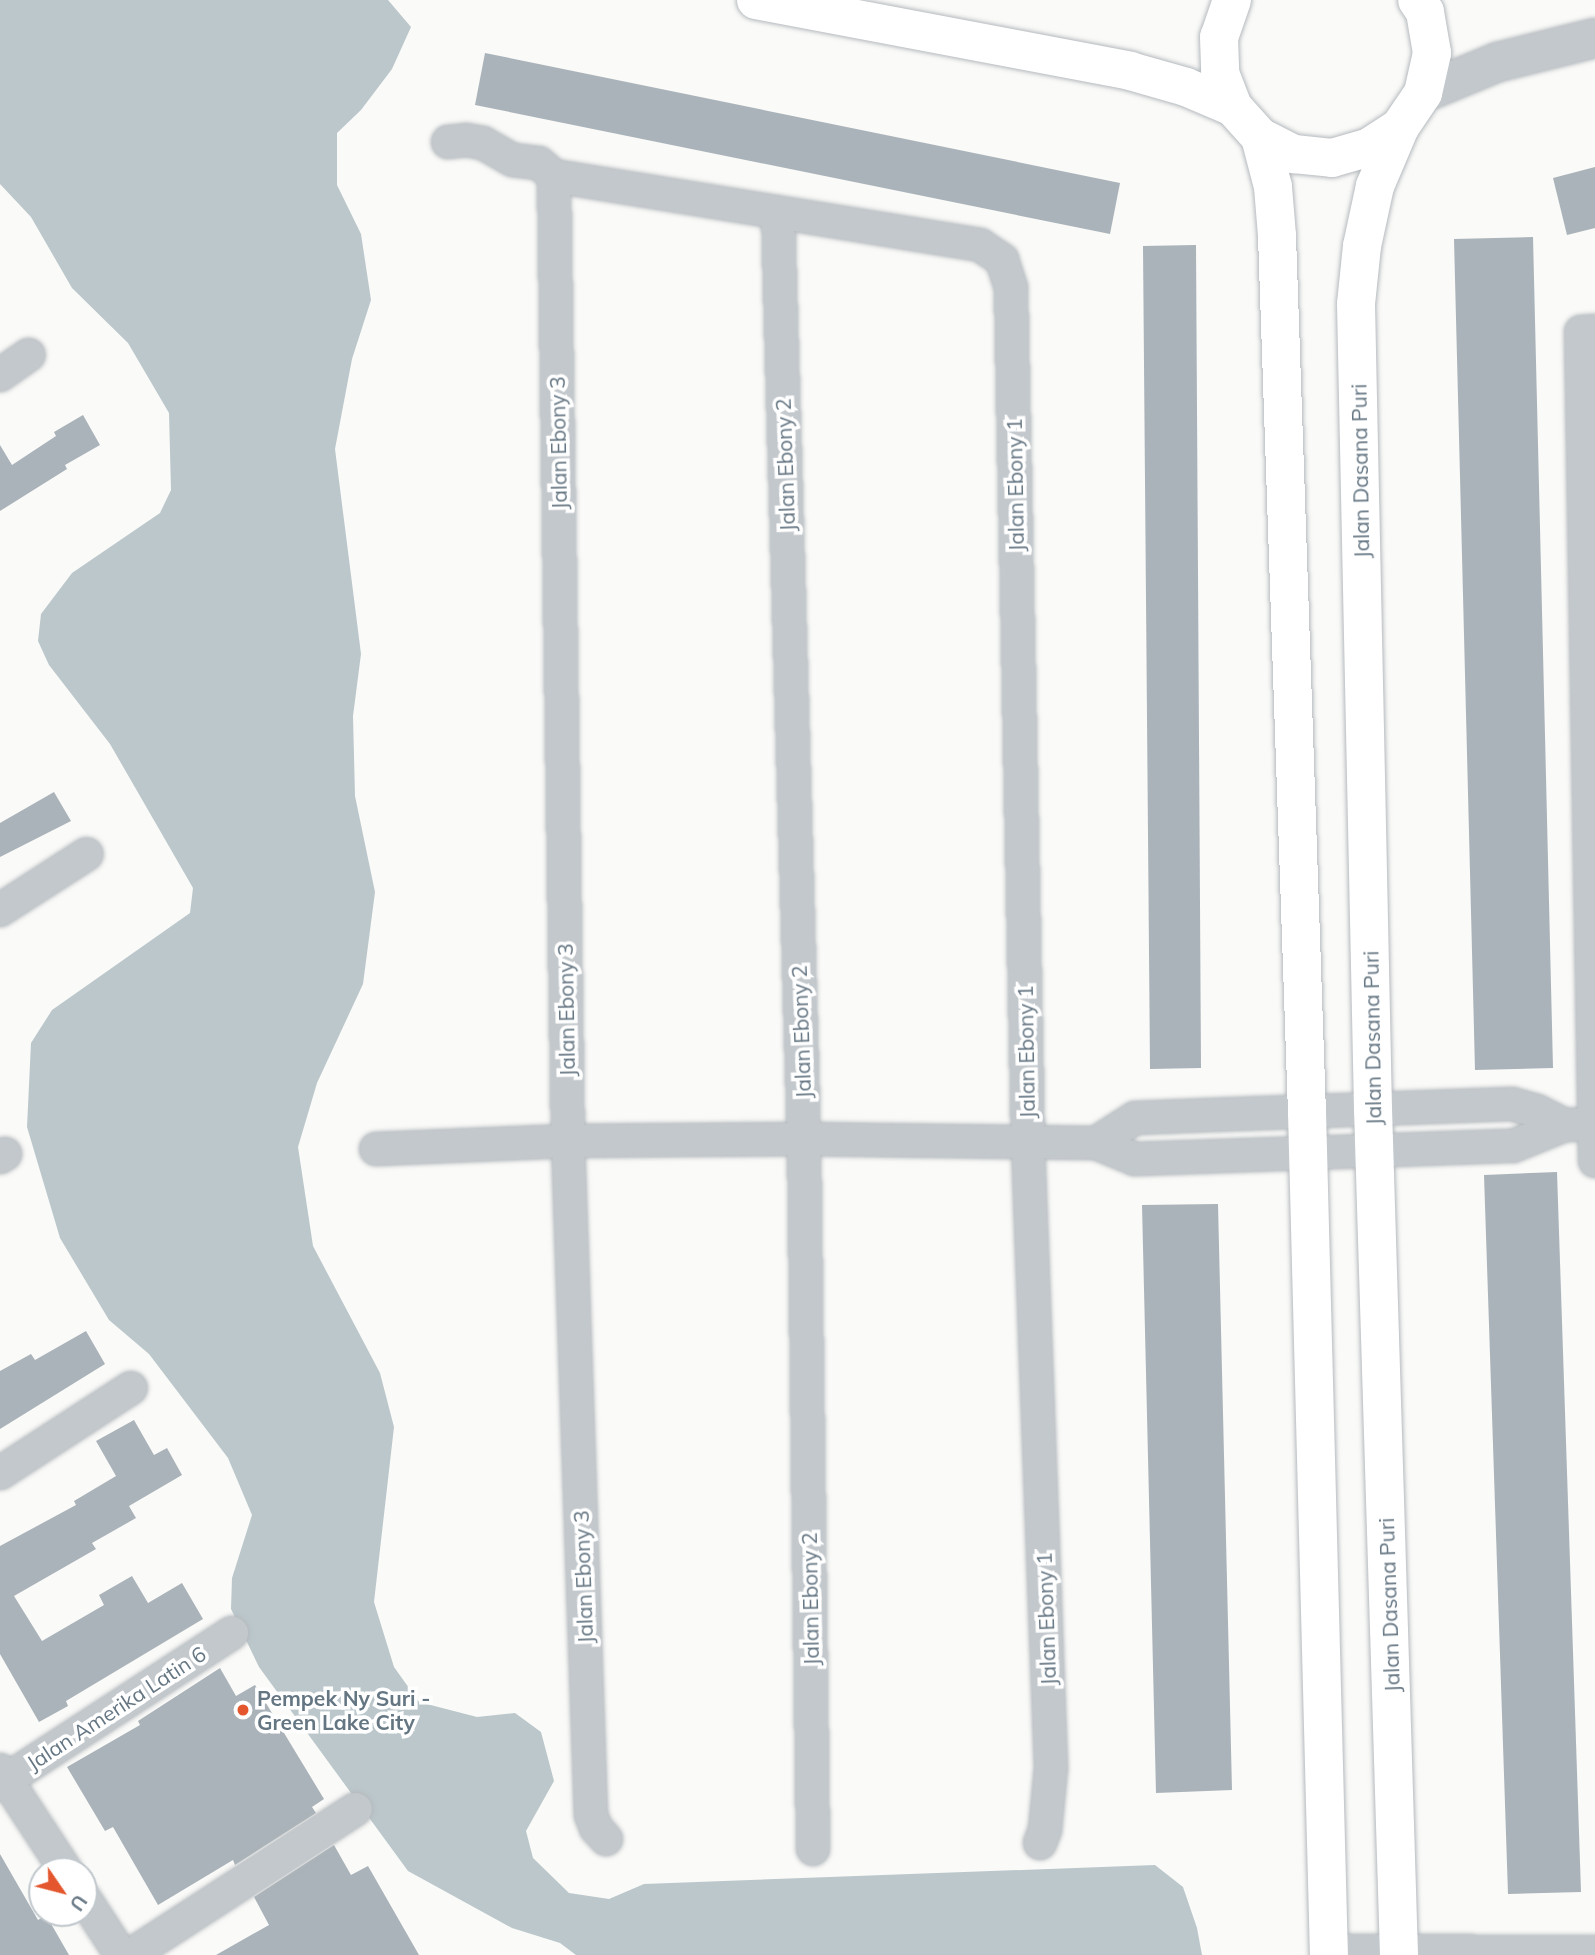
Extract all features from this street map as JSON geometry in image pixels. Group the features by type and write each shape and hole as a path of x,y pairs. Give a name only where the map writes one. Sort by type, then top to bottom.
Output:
{"main road":[{"path":"756,0 1130,71 1186,87 1233,107"},
{"path":"1233,0 1219,37 1220,73 1233,107 1260,137 1294,154 1332,158 1368,148 1399,127 1423,93 1432,52 1425,12 1417,0"},
{"name":"Jalan Dasana Puri","path":"1399,127 1375,186 1362,246 1356,304 1373,1109 1399,1953"},
{"path":"1260,137 1273,187 1278,236 1307,1112 1329,1953"}],"street":[{"path":"1423,93 1498,62 1595,38"},
{"path":"448,142 466,140 482,143 513,160 539,163 554,176 778,214"},
{"name":"Jalan Ebony 3","path":"554,176 568,1141 591,1815 596,1828 606,1839"},
{"name":"Jalan Ebony 1","path":"778,214 980,244 1002,260 1011,288 1028,1143 1051,1768 1045,1830 1040,1843"},
{"name":"Jalan Ebony 2","path":"778,214 804,1139 813,1849"},
{"path":"1588,331 1593,928 1585,1125 1595,1161"},
{"path":"0,375 29,355"},
{"path":"0,910 87,854"},
{"path":"1096,1143 1135,1118 1373,1109 1512,1104 1585,1125"},
{"path":"376,1149 568,1141 804,1139 1096,1143 1135,1159 1513,1146 1585,1125"},
{"path":"0,1473 131,1388"},
{"name":"Jalan Amerika Latin 6","path":"2,1777 233,1633"},
{"path":"2,1777 56,1857"},
{"path":"131,1955 356,1808"},
{"path":"98,1920 121,1955"},
{"path":"1329,1953 1595,1952"}],"shaded area":[{"path":"0,0 388,0 411,27 392,69 361,110 337,133 337,185 361,234 371,300 352,359 335,449 361,654 353,716 355,796 375,892 363,984 317,1083 298,1147 313,1246 380,1373 394,1427 374,1602 394,1667 419,1702 477,1717 515,1713 541,1732 554,1781 526,1831 533,1858 569,1893 609,1899 644,1884 1155,1865 1183,1887 1197,1928 1202,1955 576,1955 560,1943 512,1928 408,1871 259,1667 231,1609 232,1578 252,1515 228,1458 149,1354 109,1320 60,1238 27,1127 31,1043 52,1010 190,913 193,888 110,744 49,665 38,641 41,614 72,573 160,513 171,490 169,413 128,343 72,288 31,217 0,184"}],"building":[{"path":"485,53 1120,183 1110,234 475,105"},
{"path":"1595,167 1595,228 1567,235 1553,178"},
{"path":"1533,237 1553,1068 1475,1070 1454,239"},
{"path":"1196,245 1201,1068 1150,1069 1143,246"},
{"path":"83,415 100,445 65,465 67,469 0,511 0,445 12,465 56,436 54,432"},
{"path":"54,792 71,821 0,857 0,823"},
{"path":"1557,1172 1581,1892 1508,1894 1484,1175"},
{"path":"1218,1204 1232,1790 1156,1793 1142,1205"},
{"path":"86,1331 105,1364 0,1429 0,1371 31,1354 35,1360"},
{"path":"134,1420 154,1455 167,1448 182,1475 129,1506 136,1518 92,1543 96,1549 14,1596 42,1641 104,1605 99,1595 132,1576 148,1603 182,1583 203,1619 66,1701 68,1706 39,1722 0,1654 0,1546 76,1505 74,1501 116,1476 96,1441"},
{"path":"220,1668 236,1696 255,1685 324,1799 312,1807 316,1813 235,1865 233,1860 158,1905 113,1827 105,1831 67,1767 140,1725 138,1721"},
{"path":"334,1845 351,1875 368,1866 419,1955 216,1955 269,1925 254,1897"},
{"path":"0,1854 28,1903 28,1927 53,1927 69,1955 0,1955"}],"place":[{"name":"Pempek Ny Suri - Green Lake City","path":"243,1710"}]}
